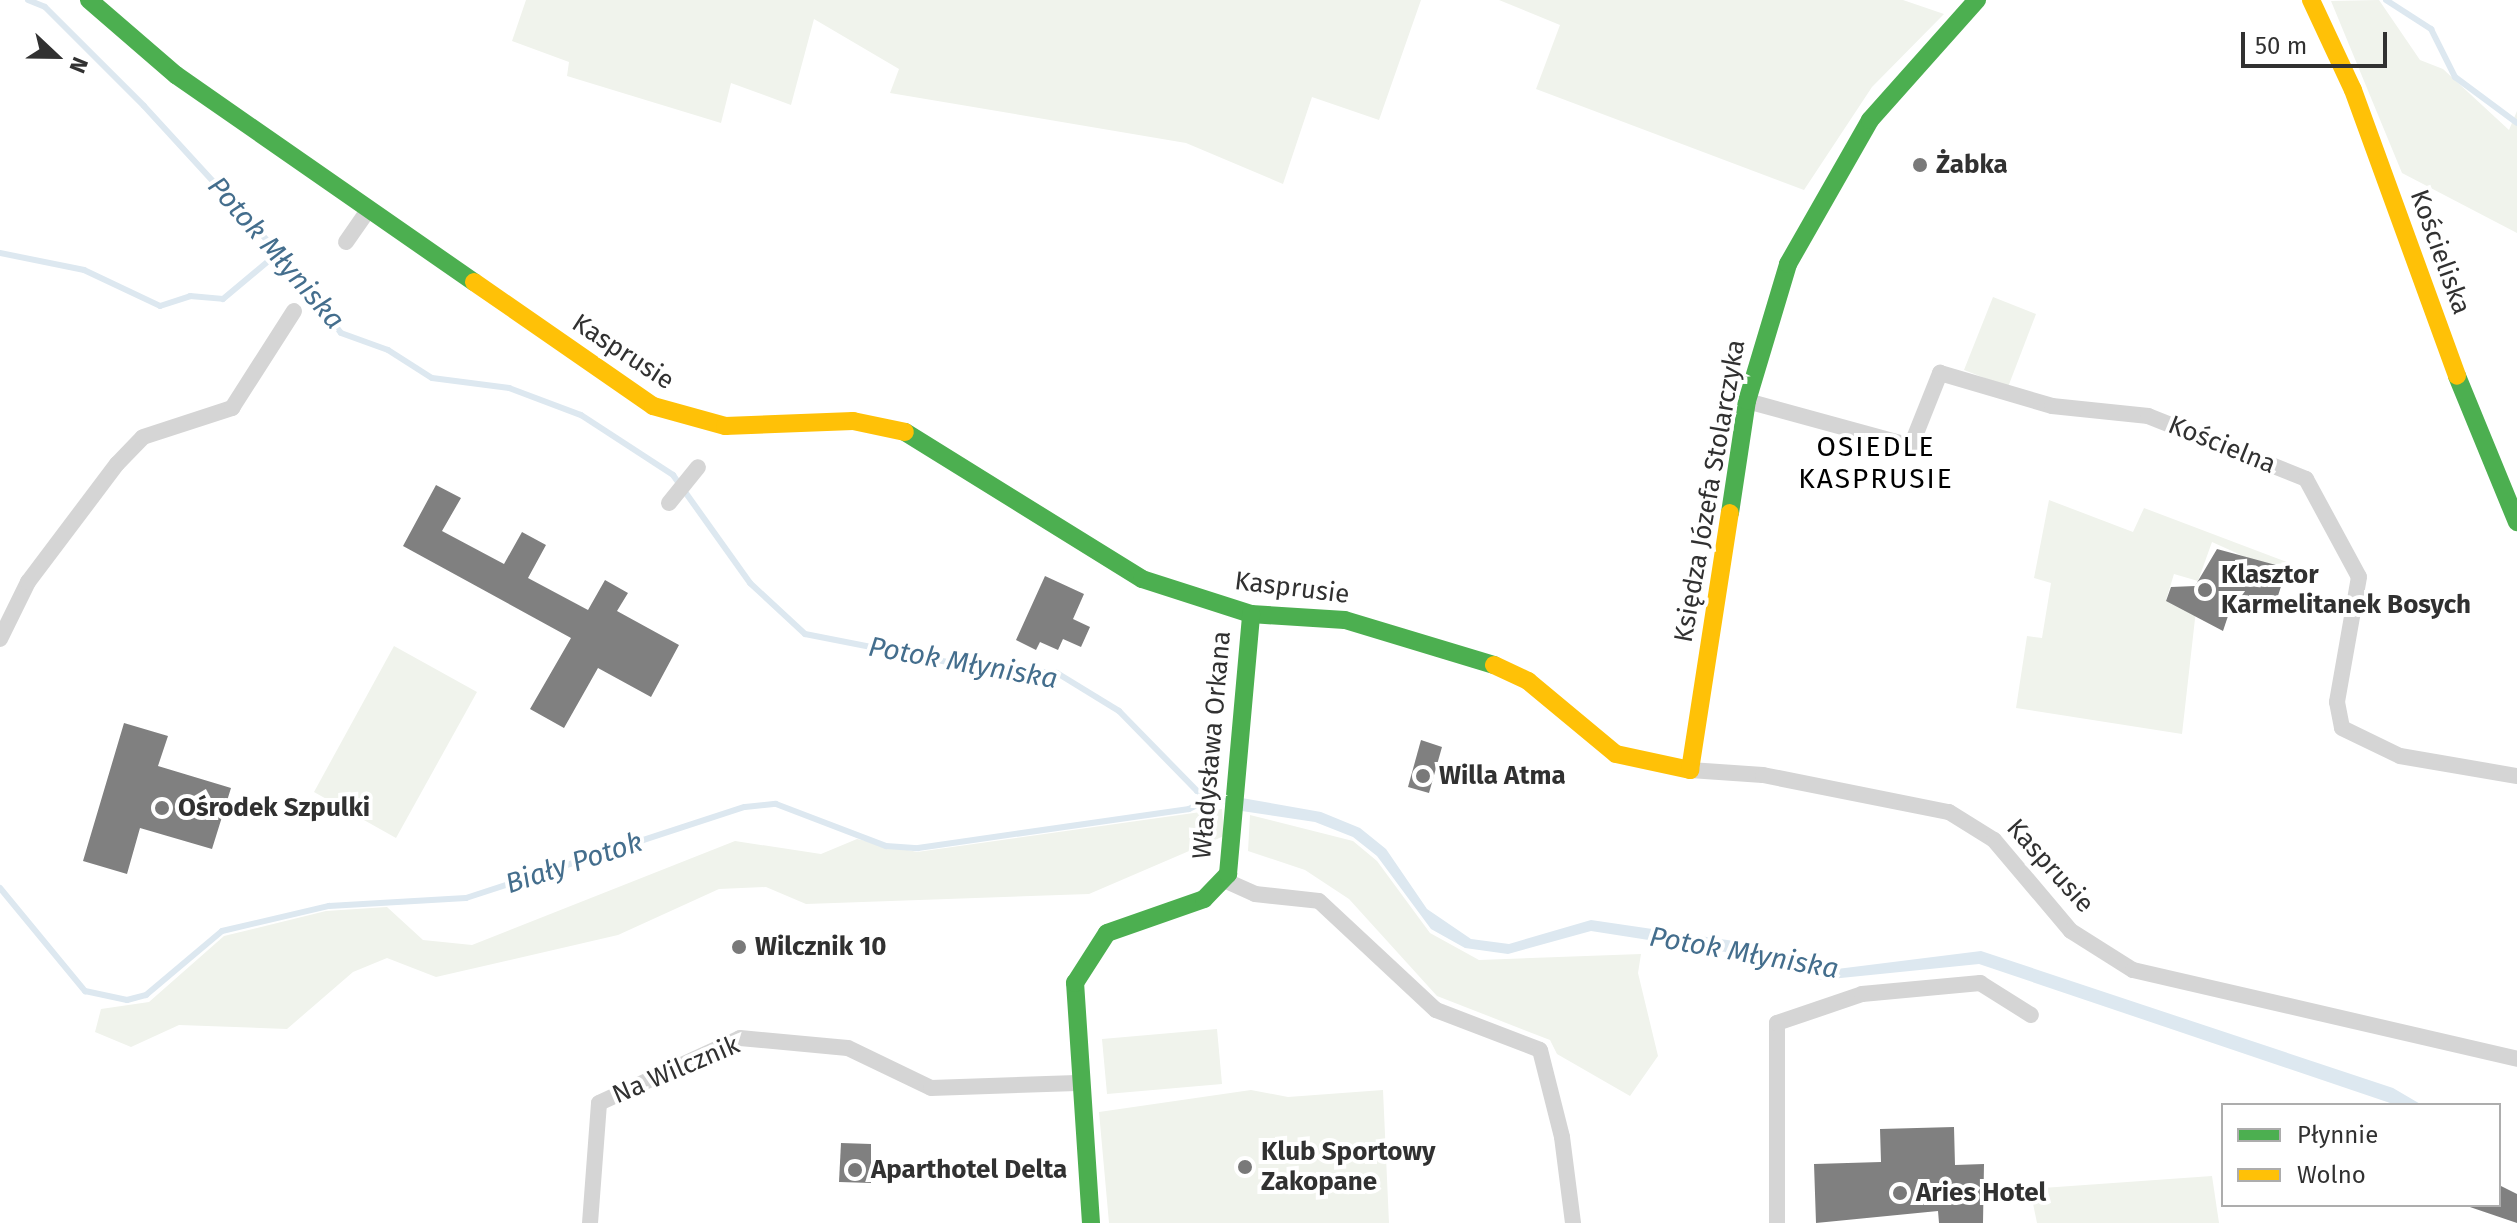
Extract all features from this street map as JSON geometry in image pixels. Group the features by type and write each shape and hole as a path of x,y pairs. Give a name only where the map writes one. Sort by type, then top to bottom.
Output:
{"street":[{"name":"Kasprusie","path":"89,0 116,28 653,406 725,426 853,421 907,432 960,458 1111,564 1251,614 1345,620 1465,651 1528,681 1616,754 1690,770 1763,775 1949,812 1994,840 2071,931 2133,970 2517,1059"},
{"name":"Księdza Józefa Stolarczyka","path":"1690,770 1747,401 1788,264 1828,185 1884,101 1977,0"},
{"name":"Kościeliska","path":"2311,0 2353,90 2486,456 2517,522"},
{"path":"346,242 369,209"},
{"path":"0,639 28,582 117,464 143,437 232,408 294,311"},
{"name":"Kościelna","path":"1747,401 1911,446 1940,373 2052,406 2148,416 2306,479 2359,577 2337,702 2342,728 2400,756 2517,776"},
{"path":"669,503 698,467"},
{"name":"Władysława Orkana","path":"1091,1223 1077,1083 1073,996 1093,947 1127,921 1204,899 1224,880 1234,829 1241,704 1251,614"},
{"name":"Władysława Orkana","path":"1224,880 1255,894 1319,901 1436,1010 1540,1050 1562,1137 1573,1223"},
{"path":"1777,1223 1777,1023 1862,994 1980,983 2031,1015"},
{"name":"Na Wilcznik","path":"590,1223 599,1103 740,1038 819,1041 931,1088 1077,1083"}],"shaded area":[{"path":"526,0 1421,0 1379,120 1312,97 1283,184 1186,143 890,93 899,69 814,19 791,105 731,83 721,123 567,76 569,62 512,41"},
{"path":"1499,0 1903,0 1944,14 1872,87 1804,190 1536,89 1560,25"},
{"path":"2379,0 2420,60 2443,69 2509,130 2517,111 2517,233 2402,173 2331,1"},
{"path":"1993,297 2036,314 2008,387 1964,370"},
{"path":"2049,500 2133,532 2144,508 2289,563 2263,565 2212,542 2198,581 2174,574 2166,600 2196,610 2182,734 2016,708 2027,636 2042,638 2051,583 2034,578"},
{"path":"394,646 477,692 396,838 314,792"},
{"path":"1222,809 1224,836 1089,894 806,904 766,887 719,889 618,935 436,977 387,958 353,972 287,1029 179,1025 131,1047 95,1032 101,1009 149,1002 224,936 326,911 387,907 423,940 472,945 735,841 821,854 857,839 917,852"},
{"path":"1250,815 1353,841 1377,861 1430,933 1479,960 1641,954 1638,973 1658,1056 1630,1096 1557,1054 1550,1040 1437,996 1349,899 1305,870 1248,851"},
{"path":"1217,1029 1222,1084 1107,1094 1102,1039"},
{"name":"Klub Sportowy Zakopane","path":"1251,1090 1288,1097 1383,1090 1389,1223 1109,1223 1099,1112"},
{"path":"2212,1176 2219,1223 2037,1223 2030,1189"}],"water":[{"path":"1236,797 1321,812 1360,828 1386,849 1427,909 1471,939 1509,944 1591,920 1734,941 1829,970 1981,951 2393,1088 2419,1103 2390,1103 1979,964 1821,980 1732,953 1591,931 1508,954 1465,948 1431,929 1377,856 1353,837 1315,822 1235,810"}],"building":[{"path":"436,485 461,498 442,531 504,564 522,532 546,545 528,578 588,610 605,580 628,593 617,611 679,645 651,697 598,668 564,728 530,709 571,638 403,546"},
{"name":"Klasztor Karmelitanek Bosych","path":"2217,549 2287,568 2274,608 2235,595 2223,631 2166,601 2171,587 2195,586"},
{"path":"1045,576 1084,594 1073,619 1090,627 1081,647 1063,639 1058,650 1040,642 1036,650 1016,640"},
{"name":"Ośrodek Szpulki","path":"124,723 168,736 158,766 231,788 212,849 140,828 127,874 83,861"},
{"name":"Willa Atma","path":"1421,740 1442,747 1429,793 1408,787"},
{"name":"Aries Hotel","path":"1954,1127 1955,1165 1984,1164 1983,1223 1939,1223 1938,1211 1816,1223 1814,1164 1881,1162 1880,1129"},
{"name":"Aparthotel Delta","path":"841,1143 871,1144 871,1183 839,1182"},
{"path":"2501,1186 2517,1194 2517,1223 2470,1207 2501,1207"}],"waterway":[{"name":"Potok Młyniska","path":"28,0 45,7 144,106 289,264 341,333 388,350 432,378 509,388 581,415 673,475 750,583 805,634 968,666 1057,673 1119,711 1197,791 1230,803"},
{"path":"2386,0 2431,29 2455,77 2517,123"},
{"path":"0,253 84,270 160,306 190,296 223,299 278,253"},
{"name":"Biały Potok","path":"0,888 85,991 127,1000 146,995 222,931 329,906 466,898 745,807 776,804 886,846 918,848 1189,809 1209,799"}],"traffic: fast":[{"path":"89,0 176,75 474,282"},
{"path":"1730,513 1747,401 1788,264 1870,120 1977,0"},
{"path":"2457,376 2517,522"},
{"path":"905,432 1142,579 1251,614 1345,620 1494,665"},
{"path":"1091,1223 1075,983 1107,933 1204,899 1228,874 1251,614"}],"traffic: slow":[{"path":"2311,0 2353,90 2457,376"},
{"path":"474,282 653,406 725,426 853,421 905,432"},
{"path":"1494,665 1528,681 1616,754 1690,770 1730,513"}],"place":[{"name":"Żabka","path":"1920,165"},
{"name":"Klasztor Karmelitanek Bosych","path":"2205,590"},
{"name":"Willa Atma","path":"1423,776"},
{"name":"Ośrodek Szpulki","path":"162,808"},
{"name":"Wilcznik 10","path":"739,947"},
{"name":"Klub Sportowy Zakopane","path":"1245,1167"},
{"name":"Aparthotel Delta","path":"855,1170"},
{"name":"Aries Hotel","path":"1900,1193"}],"district":[{"name":"OSIEDLE KASPRUSIE","path":"1876,463"}]}
